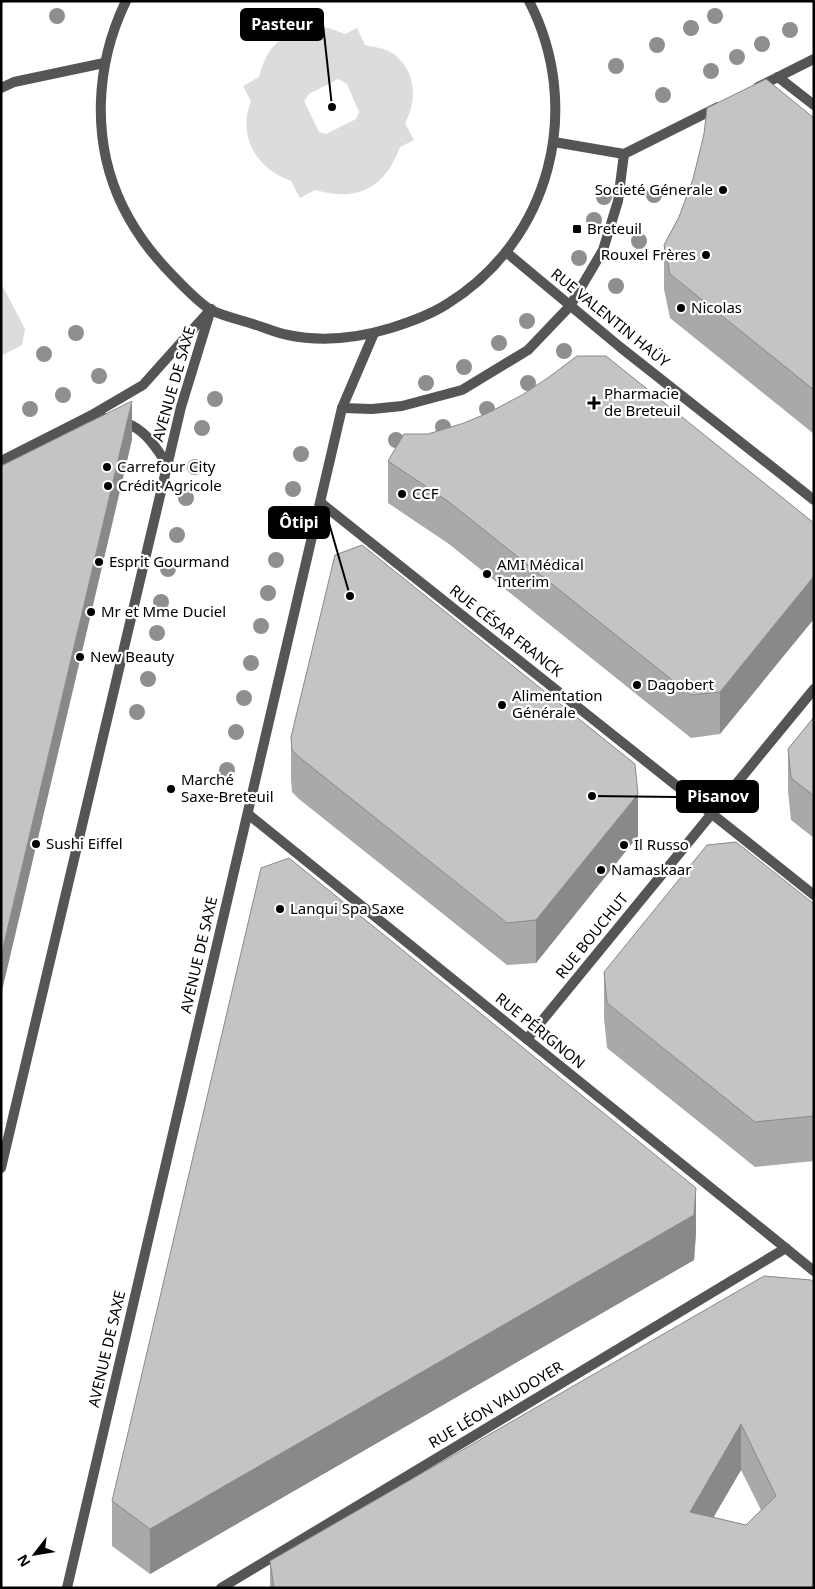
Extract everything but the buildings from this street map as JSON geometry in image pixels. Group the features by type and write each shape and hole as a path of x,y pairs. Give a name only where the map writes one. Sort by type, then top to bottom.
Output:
{"street":[{"path":"126,1 115,24 104,63 100,106 104,150 116,192 135,231 162,265 210,310 287,335 326,339 374,333 412,322 447,304 479,281 506,252 524,228 537,202 547,173 554,142 556,110 554,79 548,48 529,1"},
{"path":"752,90 814,59"},
{"path":"1,88 14,82 104,63"},
{"path":"778,76 814,105"},
{"path":"554,142 624,154 725,103"},
{"path":"342,408 372,409 402,406 462,390 528,350 570,306 603,250 618,201 624,154"},
{"name":"RUE VALENTIN HAÜY","path":"506,252 620,347 814,500"},
{"path":"1,461 90,416 143,385 210,310"},
{"name":"AVENUE DE SAXE","path":"1,1168 167,464 181,407 210,310"},
{"name":"AVENUE DE SAXE","path":"67,1588 342,408 374,333"},
{"path":"90,416 125,422 138,429 149,438 167,464"},
{"name":"RUE CÉSAR FRANCK","path":"320,503 814,895"},
{"name":"RUE BOUCHUT","path":"527,1040 814,689"},
{"name":"RUE PÉRIGNON","path":"248,814 814,1271"},
{"name":"RUE LÉON VAUDOYER","path":"221,1588 786,1248"}],"shaded area":[{"path":"313,26 329,28 345,34 357,28 365,45 392,53 406,67 410,76 413,95 412,105 405,123 414,140 400,147 386,173 378,182 368,188 344,194 315,190 300,198 291,181 279,176 268,168 253,150 247,127 247,114 251,101 243,86 259,77 266,57 277,42 302,29","holes":["338,79 347,84 359,112 356,119 326,134 319,132 304,101 309,94"]},
{"path":"1,283 25,329 22,345 1,356"}],"place":[{"name":"Pasteur","path":"332,107"},
{"name":"Societé Génerale","path":"723,190"},
{"name":"Breteuil","path":"577,229"},
{"name":"Rouxel Frères","path":"706,255"},
{"name":"Nicolas","path":"681,308"},
{"name":"Pharmacie de Breteuil","path":"594,403"},
{"name":"Carrefour City","path":"107,467"},
{"name":"Crédit Agricole","path":"108,486"},
{"name":"CCF","path":"402,494"},
{"name":"Esprit Gourmand","path":"99,562"},
{"name":"AMI Médical Interim","path":"487,574"},
{"name":"Ôtipi","path":"350,596"},
{"name":"Mr et Mme Duciel","path":"91,612"},
{"name":"New Beauty","path":"80,657"},
{"name":"Dagobert","path":"637,685"},
{"name":"Alimentation Générale","path":"502,705"},
{"name":"Marché Saxe-Breteuil","path":"171,789"},
{"name":"Pisanov","path":"592,796"},
{"name":"Sushi Eiffel","path":"36,844"},
{"name":"Il Russo","path":"624,845"},
{"name":"Namaskaar","path":"601,870"},
{"name":"Lanqui Spa Saxe","path":"280,909"}]}
